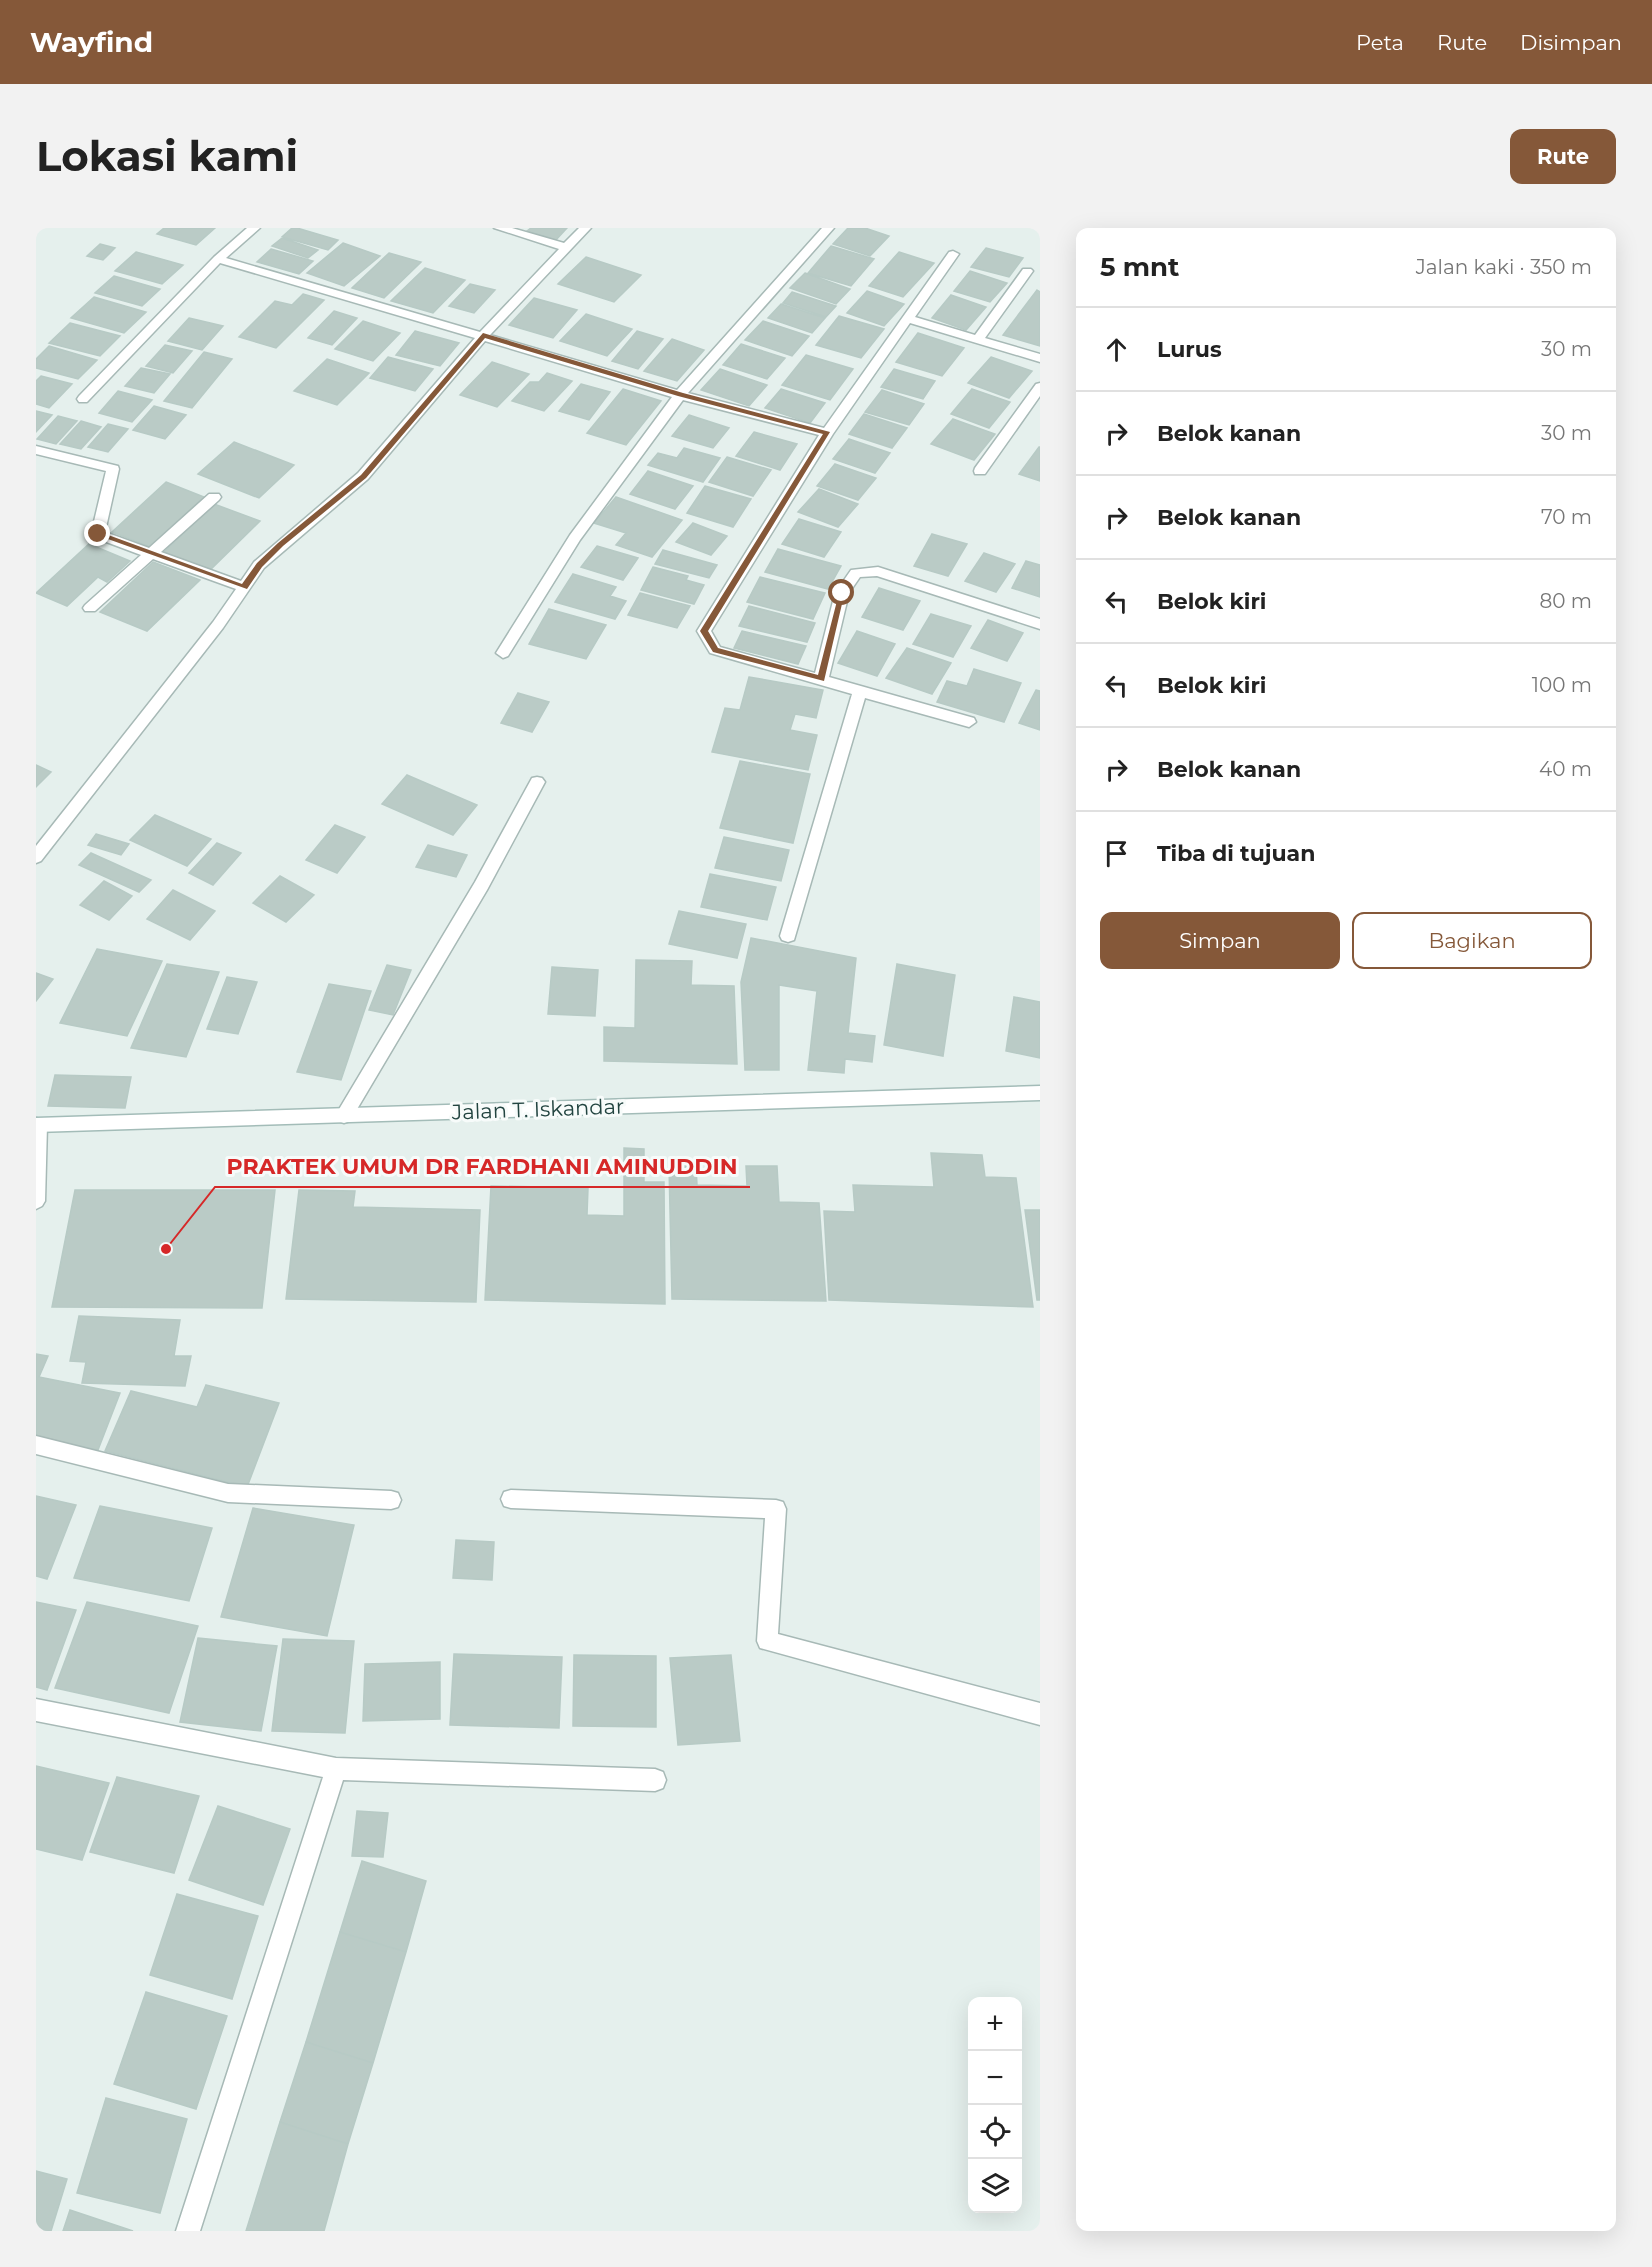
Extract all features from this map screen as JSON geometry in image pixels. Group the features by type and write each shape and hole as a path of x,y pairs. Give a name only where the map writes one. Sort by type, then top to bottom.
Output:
{"street":[{"path":"83,399 219,259 254,228"},
{"path":"500,228 568,248"},
{"path":"36,857 218,625 259,565 363,476 483,335 585,228"},
{"path":"503,653 575,538 680,394 828,228"},
{"path":"953,254 827,433 704,631 715,650 969,722"},
{"path":"219,259 680,394 827,433"},
{"path":"978,340 1027,270"},
{"path":"908,319 1040,358"},
{"path":"980,471 1040,387"},
{"path":"36,450 113,469 98,534 244,587"},
{"path":"90,608 214,496"},
{"path":"821,679 842,593 856,573 879,571 1040,624"},
{"path":"788,936 860,691"},
{"path":"344,1116 481,886 537,782"},
{"name":"Jalan T. Iskandar","path":"37,1125 1040,1093"},
{"path":"36,1201 37,1125"},
{"path":"36,1445 228,1493 392,1500"},
{"path":"511,1498 776,1509 767,1641 1040,1714"},
{"path":"36,1710 336,1769 655,1780"},
{"path":"188,2231 336,1769"}],"building":[{"path":"164,228 215,228 196,245 157,234"},
{"path":"292,228 338,240 328,250 282,237"},
{"path":"531,228 567,228 556,240 527,231"},
{"path":"848,228 865,228 889,236 870,256 833,244"},
{"path":"282,238 318,250 308,258 272,246"},
{"path":"343,243 380,256 344,286 307,273"},
{"path":"100,244 115,248 103,260 87,256"},
{"path":"831,246 874,259 851,286 808,273"},
{"path":"986,248 1023,258 1009,277 971,267"},
{"path":"271,249 313,261 299,274 257,262"},
{"path":"136,252 183,265 162,284 115,271"},
{"path":"899,252 934,263 903,297 869,286"},
{"path":"389,253 421,262 384,298 352,288"},
{"path":"586,257 641,275 614,302 558,284"},
{"path":"425,268 465,280 433,313 391,301"},
{"path":"970,271 1007,283 990,302 954,291"},
{"path":"805,273 850,289 836,304 790,288"},
{"path":"114,276 160,289 142,306 95,293"},
{"path":"470,284 495,290 474,313 449,306"},
{"path":"1037,290 1040,292 1040,346 1003,335"},
{"path":"867,291 904,304 884,326 847,313"},
{"path":"792,292 836,306 826,317 783,303"},
{"path":"303,294 324,300 276,348 239,337 275,301 292,305"},
{"path":"951,295 986,307 966,330 932,318"},
{"path":"94,297 146,312 124,333 71,318"},
{"path":"534,298 577,310 553,338 509,325"},
{"path":"781,304 825,318 812,333 768,318"},
{"path":"334,311 357,318 332,345 308,338"},
{"path":"586,314 632,329 607,356 560,341"},
{"path":"839,316 884,329 861,358 816,345"},
{"path":"189,318 223,326 202,350 168,341"},
{"path":"363,321 400,333 373,361 335,349"},
{"path":"763,321 809,336 792,356 745,340"},
{"path":"70,323 120,336 100,356 49,343"},
{"path":"415,331 459,343 440,366 396,355"},
{"path":"637,331 663,339 638,369 612,361"},
{"path":"918,333 964,348 942,376 896,362"},
{"path":"672,339 704,350 677,381 644,371"},
{"path":"741,344 785,358 767,379 723,365"},
{"path":"165,345 192,351 173,373 146,366"},
{"path":"49,346 97,360 78,379 36,368 36,359"},
{"path":"204,352 232,359 192,408 164,401"},
{"path":"806,355 853,369 830,400 782,385"},
{"path":"388,357 433,369 415,391 370,378"},
{"path":"991,357 1032,371 1009,398 968,383"},
{"path":"327,359 369,373 337,405 294,391"},
{"path":"492,362 529,374 497,407 460,395"},
{"path":"141,368 170,374 154,393 125,386"},
{"path":"720,369 767,385 749,406 701,390"},
{"path":"894,369 935,381 923,399 881,387"},
{"path":"547,373 572,381 544,411 512,401 530,382 539,382"},
{"path":"41,376 72,384 49,408 36,404 36,381"},
{"path":"581,384 610,392 589,420 559,411"},
{"path":"623,389 661,401 626,445 587,433"},
{"path":"781,389 825,403 810,423 765,408"},
{"path":"972,389 1010,402 989,428 951,414"},
{"path":"882,390 924,404 909,425 865,412"},
{"path":"118,391 152,400 132,422 99,413"},
{"path":"154,406 186,415 165,439 133,430"},
{"path":"36,411 52,415 36,432"},
{"path":"864,414 907,428 892,448 849,434"},
{"path":"689,415 729,428 713,448 672,436"},
{"path":"58,416 77,421 56,444 37,439"},
{"path":"953,419 995,434 974,460 931,444"},
{"path":"81,421 101,427 81,449 60,444"},
{"path":"108,424 128,429 108,452 88,447"},
{"path":"754,432 797,444 780,470 736,456"},
{"path":"849,439 890,453 875,473 833,459"},
{"path":"234,442 294,465 259,498 198,474"},
{"path":"1040,447 1040,481 1019,474"},
{"path":"684,448 720,458 703,482 648,465 658,453 677,458"},
{"path":"727,457 771,470 753,496 709,482"},
{"path":"835,464 876,478 858,500 817,486"},
{"path":"648,471 693,486 675,509 630,494"},
{"path":"166,482 204,497 151,547 112,532"},
{"path":"705,486 751,499 733,527 687,513"},
{"path":"819,489 858,504 838,527 798,512"},
{"path":"616,497 682,520 652,557 616,545 626,533 594,523"},
{"path":"214,504 260,521 209,571 163,553"},
{"path":"799,519 841,532 824,557 782,544"},
{"path":"693,523 727,536 711,555 676,542"},
{"path":"932,534 967,544 948,576 914,566"},
{"path":"89,544 130,561 107,582 98,577 67,606 36,593"},
{"path":"597,546 638,558 623,580 581,567"},
{"path":"778,549 841,566 828,589 765,572"},
{"path":"663,550 717,565 709,578 655,564"},
{"path":"984,553 1015,564 996,592 965,581"},
{"path":"1026,561 1040,565 1040,597 1012,588"},
{"path":"153,562 200,580 147,631 100,612"},
{"path":"653,567 688,576 686,580 704,585 694,604 641,590"},
{"path":"573,574 616,587 610,596 626,601 615,619 555,602"},
{"path":"760,577 825,593 813,619 747,602"},
{"path":"879,588 920,601 903,630 862,617"},
{"path":"640,593 690,606 677,628 628,615"},
{"path":"749,606 815,623 807,642 739,626"},
{"path":"549,609 606,625 586,659 529,644"},
{"path":"931,614 971,626 953,657 913,644"},
{"path":"988,620 1023,633 1007,661 971,648"},
{"path":"742,631 806,646 798,664 734,648"},
{"path":"857,631 895,644 877,676 838,663"},
{"path":"907,648 951,663 932,694 886,678"},
{"path":"974,669 1021,683 1004,722 937,702 947,681 967,686"},
{"path":"749,677 823,690 816,718 795,714 790,730 817,735 808,770 712,752 725,708 740,710"},
{"path":"1036,690 1040,691 1040,730 1019,723"},
{"path":"518,693 549,702 532,732 501,723"},
{"path":"740,761 810,774 793,843 720,828"},
{"path":"36,765 51,772 36,787"},
{"path":"407,775 477,805 453,835 382,804"},
{"path":"155,815 211,839 187,866 130,840"},
{"path":"335,825 365,837 337,873 306,860"},
{"path":"96,834 129,844 121,855 88,845"},
{"path":"724,837 789,850 781,881 715,868"},
{"path":"217,843 241,853 213,885 189,873"},
{"path":"428,845 467,855 456,877 416,867"},
{"path":"91,853 151,880 139,892 79,865"},
{"path":"710,874 776,887 767,920 701,907"},
{"path":"280,876 314,895 286,922 253,903"},
{"path":"104,881 132,896 109,920 80,905"},
{"path":"173,890 215,911 190,940 147,919"},
{"path":"679,911 746,924 737,958 669,944"},
{"path":"751,938 856,958 848,1033 875,1036 872,1062 845,1059 844,1073 808,1070 817,991 779,985 779,1070 745,1070 741,982"},
{"path":"97,949 162,961 127,1036 60,1023"},
{"path":"636,960 692,961 691,985 734,986 737,1064 604,1061 604,1027 635,1028"},
{"path":"167,964 219,972 186,1057 131,1048"},
{"path":"897,964 955,975 943,1056 884,1045"},
{"path":"387,965 411,970 393,1015 369,1010"},
{"path":"552,967 598,970 595,1016 548,1014"},
{"path":"36,973 53,979 36,1001"},
{"path":"227,977 257,982 238,1034 207,1029"},
{"path":"329,984 371,991 341,1080 297,1072"},
{"path":"1014,997 1040,1002 1040,1058 1006,1051"},
{"path":"55,1075 131,1077 125,1108 48,1106"},
{"path":"624,1148 644,1149 644,1182 664,1182 665,1304 485,1300 491,1186 588,1188 587,1215 624,1216"},
{"path":"931,1153 982,1155 985,1177 1016,1178 1033,1307 829,1300 824,1211 855,1212 853,1185 934,1187"},
{"path":"669,1166 696,1166 697,1185 747,1186 746,1166 777,1166 779,1202 819,1203 826,1301 672,1299"},
{"path":"75,1190 275,1190 262,1308 52,1307"},
{"path":"299,1190 355,1191 353,1207 480,1210 476,1302 286,1299"},
{"path":"1025,1210 1040,1210 1040,1300 1037,1300"},
{"path":"79,1316 180,1320 174,1356 191,1356 185,1386 82,1383 86,1362 70,1361"},
{"path":"36,1354 48,1356 39,1377 120,1393 98,1450 36,1437"},
{"path":"206,1385 279,1403 247,1487 105,1451 131,1391 197,1407"},
{"path":"36,1496 76,1505 47,1579 36,1576"},
{"path":"100,1506 212,1528 189,1601 74,1578"},
{"path":"253,1508 354,1525 327,1636 221,1617"},
{"path":"456,1540 494,1542 492,1580 453,1578"},
{"path":"36,1602 76,1610 47,1690 36,1687"},
{"path":"87,1602 198,1626 169,1713 55,1688"},
{"path":"198,1638 277,1646 261,1731 180,1722"},
{"path":"283,1639 354,1641 345,1733 272,1731"},
{"path":"454,1654 562,1657 559,1728 450,1725"},
{"path":"574,1655 656,1656 656,1727 573,1726"},
{"path":"731,1655 740,1741 678,1745 670,1658"},
{"path":"440,1662 440,1719 363,1721 365,1664"},
{"path":"36,1766 109,1783 82,1860 36,1849"},
{"path":"117,1777 199,1796 174,1873 90,1852"},
{"path":"218,1806 290,1829 263,1905 189,1880"},
{"path":"357,1811 388,1813 383,1857 352,1856"},
{"path":"362,1861 426,1881 406,1952 340,1932"},
{"path":"177,1894 258,1916 232,1999 150,1975"},
{"path":"340,1932 406,1952 373,2063 306,2042"},
{"path":"146,1992 227,2016 196,2109 114,2084"},
{"path":"306,2042 373,2063 348,2144 280,2122"},
{"path":"106,2098 187,2119 160,2213 77,2193"},
{"path":"280,2122 348,2144 324,2231 246,2231"},
{"path":"36,2171 67,2179 51,2231 36,2231"},
{"path":"70,2210 133,2231 63,2231"}],"place":[{"name":"PRAKTEK UMUM DR FARDHANI AMINUDDIN","path":"166,1249"}],"route":[{"path":"98,534 244,587 259,565 281,544 363,476 483,335 680,394 827,433 704,631 715,650 821,679 842,593"}]}
